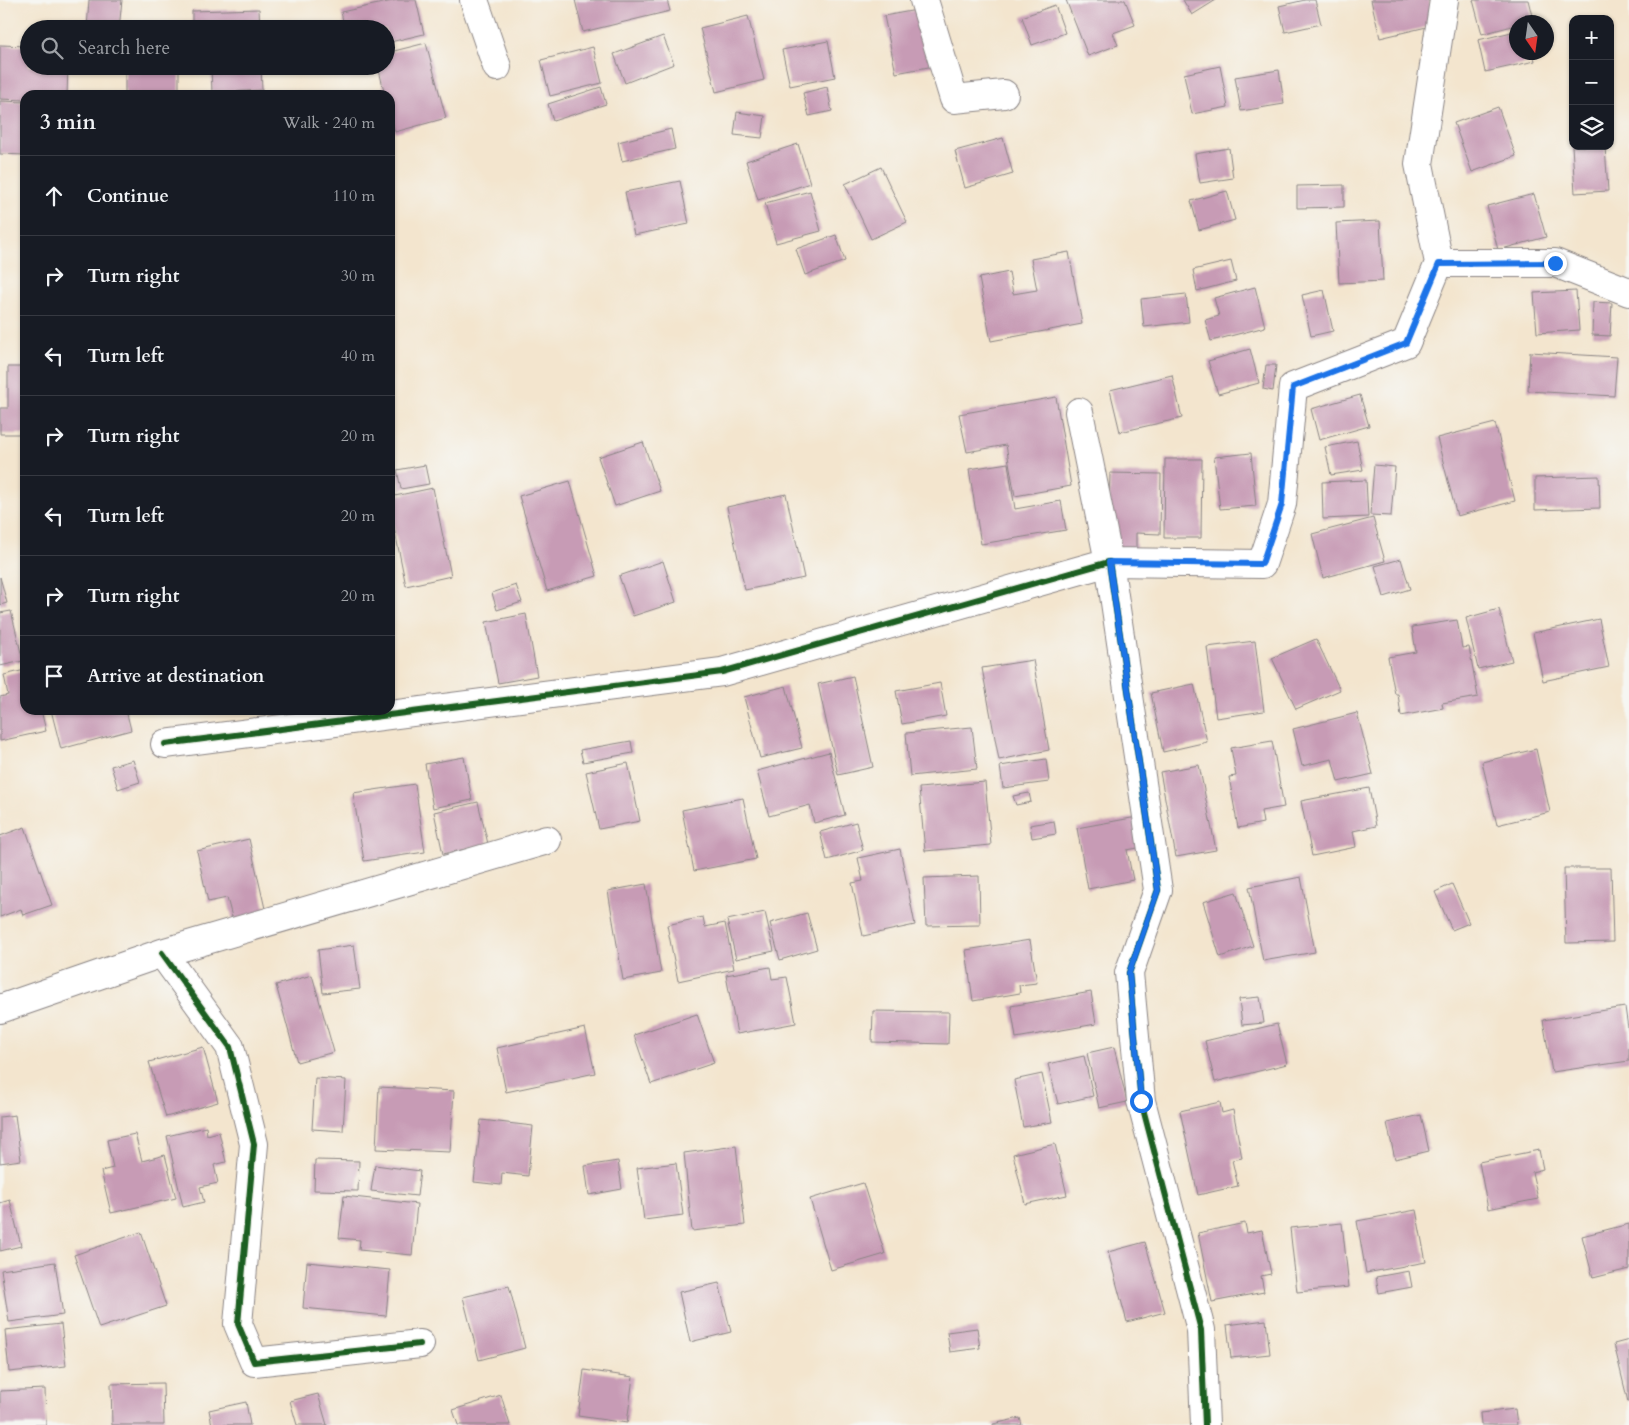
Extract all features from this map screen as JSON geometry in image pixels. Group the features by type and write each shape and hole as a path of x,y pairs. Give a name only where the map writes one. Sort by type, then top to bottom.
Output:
{"street":[{"path":"474,0 497,67"},
{"path":"924,0 954,99 1004,94"},
{"path":"395,714 722,672 1109,562 1262,564 1282,504 1293,387 1406,343 1439,264 1419,164 1444,0"},
{"path":"1439,264 1555,263 1629,292"},
{"path":"1079,412 1109,562 1158,890 1129,973 1141,1101 1201,1330 1205,1425"},
{"path":"166,744 390,715"},
{"path":"0,1009 162,953 547,840"},
{"path":"162,953 230,1047 254,1144 238,1324 254,1362 420,1344"}],"building":[{"path":"89,0 122,0 120,20 88,20"},
{"path":"397,0 416,0 424,34 395,41 395,20 343,20 341,12"},
{"path":"575,0 667,0 670,11 583,32"},
{"path":"1066,0 1125,0 1135,25 1113,33 1118,45 1088,56"},
{"path":"1183,0 1216,0 1192,15"},
{"path":"1305,0 1315,0 1321,24 1285,32 1279,6"},
{"path":"1371,0 1429,0 1435,25 1380,38"},
{"path":"1473,0 1528,0 1532,15 1509,15 1509,27 1482,34"},
{"path":"1055,5 1065,33 1032,45 1022,17"},
{"path":"259,9 260,20 192,20 192,11"},
{"path":"922,9 934,66 896,73 884,16"},
{"path":"748,16 764,80 716,92 700,28"},
{"path":"1509,33 1509,60 1535,61 1485,72 1478,40"},
{"path":"663,36 674,64 625,83 614,54"},
{"path":"828,41 835,77 790,86 782,50"},
{"path":"426,43 446,118 395,132 395,90 384,90 380,75 395,75 395,51"},
{"path":"0,45 20,46 20,75 68,75 67,90 20,90 20,100 0,99"},
{"path":"593,47 602,83 550,96 541,60"},
{"path":"1220,66 1228,107 1192,114 1184,74"},
{"path":"1279,70 1284,104 1241,111 1235,77"},
{"path":"125,75 179,75 179,90 125,90"},
{"path":"211,75 261,75 262,90 212,90"},
{"path":"601,87 606,104 553,121 548,104"},
{"path":"827,87 832,111 809,116 803,93"},
{"path":"0,101 20,102 20,155 0,154"},
{"path":"1498,107 1516,156 1472,172 1454,123"},
{"path":"737,112 765,116 762,138 734,135"},
{"path":"671,129 675,149 622,161 618,142"},
{"path":"1003,138 1013,174 965,188 955,151"},
{"path":"798,144 810,183 758,200 746,161"},
{"path":"1229,148 1233,178 1200,183 1195,154"},
{"path":"1572,150 1605,150 1608,191 1575,193"},
{"path":"881,167 907,222 871,239 845,184"},
{"path":"680,181 689,224 634,235 625,192"},
{"path":"1344,185 1344,207 1297,208 1297,186"},
{"path":"810,191 821,231 776,243 765,203"},
{"path":"1227,191 1235,220 1199,230 1191,201"},
{"path":"1534,194 1546,237 1498,250 1487,206"},
{"path":"1380,221 1383,281 1339,283 1336,223"},
{"path":"836,235 845,261 805,275 796,249"},
{"path":"1069,252 1082,324 991,341 979,278 1009,272 1013,294 1037,290 1031,259"},
{"path":"1231,261 1236,281 1197,291 1193,270"},
{"path":"1255,287 1265,327 1211,341 1205,320 1219,316 1214,298"},
{"path":"1324,290 1333,331 1311,336 1302,295"},
{"path":"1576,291 1579,330 1537,333 1534,293"},
{"path":"1186,294 1189,322 1144,327 1141,299"},
{"path":"1593,302 1612,303 1610,336 1592,335"},
{"path":"1250,349 1259,383 1218,394 1208,361"},
{"path":"1530,352 1617,357 1614,396 1528,391"},
{"path":"1266,365 1276,365 1273,391 1263,389"},
{"path":"8,367 20,367 20,434 0,434 0,408 8,408"},
{"path":"1172,375 1182,418 1120,432 1110,390"},
{"path":"1360,395 1369,426 1319,440 1311,409"},
{"path":"1056,397 1071,486 1015,496 1006,445 967,452 959,414"},
{"path":"1495,423 1515,501 1457,516 1437,438"},
{"path":"1357,441 1363,470 1331,475 1325,447"},
{"path":"643,442 660,491 615,506 598,457"},
{"path":"1251,453 1256,506 1220,509 1214,457"},
{"path":"1165,459 1202,459 1201,538 1164,538"},
{"path":"1008,463 1015,509 1061,501 1066,530 981,544 969,469"},
{"path":"425,465 429,484 401,489 397,470"},
{"path":"1374,465 1395,467 1391,516 1370,515"},
{"path":"1110,473 1161,474 1160,534 1136,533 1136,553 1108,552"},
{"path":"1599,476 1600,508 1535,510 1535,478"},
{"path":"1366,480 1368,517 1323,519 1322,482"},
{"path":"570,481 597,576 547,591 519,496"},
{"path":"433,488 451,576 406,586 395,532 395,496"},
{"path":"786,494 804,578 745,590 727,507"},
{"path":"1373,518 1385,561 1323,578 1312,534"},
{"path":"1401,559 1410,589 1384,597 1375,566"},
{"path":"663,561 676,602 633,616 619,576"},
{"path":"0,577 7,603 0,605"},
{"path":"516,585 522,602 497,610 492,593"},
{"path":"1499,609 1512,661 1478,669 1466,618"},
{"path":"11,611 20,648 20,662 0,666 0,613"},
{"path":"526,614 537,676 498,683 486,622"},
{"path":"1599,619 1609,667 1543,681 1533,633"},
{"path":"1457,620 1462,648 1469,647 1478,697 1442,703 1443,708 1401,716 1398,694 1395,694 1388,657 1416,652 1412,627"},
{"path":"1316,639 1340,690 1296,709 1272,658"},
{"path":"1255,641 1264,711 1216,718 1207,647"},
{"path":"1033,660 1049,750 999,760 982,668"},
{"path":"20,671 20,715 42,715 46,731 0,741 0,697 8,695 4,675"},
{"path":"853,676 873,767 838,775 818,684"},
{"path":"940,683 946,716 902,724 896,691"},
{"path":"1194,684 1207,742 1163,752 1151,693"},
{"path":"786,686 802,748 760,758 744,697"},
{"path":"1357,713 1373,774 1338,782 1332,759 1302,766 1293,729"},
{"path":"52,715 127,715 131,730 61,749"},
{"path":"972,727 977,769 910,776 906,733"},
{"path":"631,741 633,753 583,762 580,750"},
{"path":"1272,741 1284,807 1261,811 1263,823 1238,828 1229,777 1236,776 1231,748"},
{"path":"1536,749 1550,812 1497,825 1482,762"},
{"path":"829,752 845,815 814,823 810,805 769,816 757,771"},
{"path":"464,757 472,800 433,808 425,764"},
{"path":"1046,759 1049,782 1003,788 1000,766"},
{"path":"133,760 140,782 118,789 111,766"},
{"path":"628,763 640,821 599,829 586,772"},
{"path":"1199,765 1216,850 1176,857 1160,772"},
{"path":"985,782 991,845 925,851 919,788"},
{"path":"415,784 425,852 364,861 353,793"},
{"path":"1369,788 1376,826 1353,831 1356,847 1312,856 1301,801"},
{"path":"1029,793 1031,802 1016,805 1013,796"},
{"path":"743,798 756,859 694,871 682,810"},
{"path":"478,802 488,844 443,854 434,812"},
{"path":"1137,817 1143,847 1127,850 1133,880 1088,889 1077,828"},
{"path":"1054,821 1056,834 1032,838 1030,825"},
{"path":"856,822 863,850 827,860 820,832"},
{"path":"25,827 52,905 23,915 21,909 0,917 0,836"},
{"path":"249,839 266,913 233,921 227,898 208,902 197,851"},
{"path":"900,849 915,925 863,936 852,883 863,881 858,858"},
{"path":"1564,868 1611,868 1613,942 1566,943"},
{"path":"979,876 980,925 926,926 924,878"},
{"path":"1301,877 1315,952 1263,961 1249,887"},
{"path":"646,884 661,973 623,980 608,891"},
{"path":"1452,884 1469,923 1452,930 1435,892"},
{"path":"1236,892 1253,946 1220,957 1203,902"},
{"path":"765,912 774,951 736,959 727,920"},
{"path":"807,913 817,949 780,960 770,923"},
{"path":"703,917 705,927 725,923 734,969 678,981 667,925"},
{"path":"1030,940 1037,983 1019,985 1020,993 973,1001 966,950"},
{"path":"354,945 360,989 323,993 318,950"},
{"path":"770,967 772,979 787,977 796,1023 737,1034 726,975"},
{"path":"312,975 334,1052 297,1062 276,985"},
{"path":"1091,992 1096,1024 1016,1038 1011,1006"},
{"path":"1260,997 1264,1023 1242,1025 1239,999"},
{"path":"1625,1007 1629,1035 1629,1061 1552,1072 1543,1020"},
{"path":"873,1011 949,1012 948,1044 872,1042"},
{"path":"697,1014 714,1063 651,1084 634,1035"},
{"path":"1277,1024 1287,1064 1215,1082 1205,1041"},
{"path":"585,1028 595,1073 506,1092 497,1048"},
{"path":"203,1047 218,1102 166,1117 149,1062"},
{"path":"1114,1047 1127,1102 1099,1108 1087,1053"},
{"path":"1084,1056 1093,1096 1058,1104 1048,1064"},
{"path":"1042,1074 1052,1122 1023,1127 1014,1080"},
{"path":"315,1078 346,1080 343,1131 312,1129"},
{"path":"379,1087 454,1091 450,1152 376,1149"},
{"path":"1220,1102 1222,1113 1233,1110 1242,1158 1232,1160 1238,1186 1198,1195 1180,1111"},
{"path":"15,1115 21,1160 0,1163 0,1117"},
{"path":"1421,1115 1429,1151 1395,1159 1387,1123"},
{"path":"481,1120 533,1126 528,1176 502,1173 501,1185 474,1182"},
{"path":"206,1127 207,1135 219,1132 226,1162 214,1165 218,1183 200,1187 204,1202 183,1207 167,1136"},
{"path":"135,1134 142,1161 165,1155 176,1198 111,1213 101,1171 113,1168 107,1140"},
{"path":"1055,1144 1067,1195 1025,1204 1013,1154"},
{"path":"736,1146 745,1225 692,1231 684,1153"},
{"path":"1539,1150 1543,1169 1532,1172 1538,1199 1488,1209 1479,1162"},
{"path":"315,1160 359,1161 358,1191 314,1190"},
{"path":"618,1161 622,1189 589,1195 585,1166"},
{"path":"676,1163 683,1215 644,1220 637,1168"},
{"path":"375,1165 420,1171 417,1196 371,1191"},
{"path":"863,1183 885,1254 831,1270 810,1199"},
{"path":"344,1196 417,1204 412,1255 359,1250 360,1240 339,1238"},
{"path":"10,1200 21,1246 0,1251 0,1203"},
{"path":"1416,1210 1426,1262 1366,1273 1357,1221"},
{"path":"1245,1223 1247,1233 1262,1230 1271,1274 1261,1276 1264,1292 1212,1302 1198,1233"},
{"path":"1342,1223 1349,1287 1297,1292 1290,1228"},
{"path":"1629,1224 1629,1269 1593,1278 1582,1236"},
{"path":"141,1232 166,1306 99,1328 74,1255"},
{"path":"1145,1242 1165,1312 1127,1322 1108,1252"},
{"path":"55,1262 63,1315 9,1322 1,1270"},
{"path":"307,1262 390,1270 386,1316 303,1308"},
{"path":"1409,1271 1412,1287 1379,1293 1376,1277"},
{"path":"719,1283 731,1332 690,1342 679,1292"},
{"path":"509,1286 525,1348 479,1360 463,1297"},
{"path":"1266,1320 1270,1354 1231,1358 1227,1325"},
{"path":"61,1324 66,1366 9,1372 5,1330"},
{"path":"977,1328 980,1348 950,1352 947,1332"},
{"path":"1629,1340 1629,1402 1628,1402 1614,1344"},
{"path":"584,1370 633,1377 627,1423 578,1416"},
{"path":"163,1383 164,1425 112,1425 111,1384"},
{"path":"45,1389 46,1425 0,1425 0,1391"},
{"path":"318,1394 327,1425 297,1425 290,1401"},
{"path":"501,1395 510,1425 458,1425 453,1410"},
{"path":"246,1402 250,1425 212,1425 209,1410"},
{"path":"1515,1409 1517,1425 1481,1425 1480,1413"},
{"path":"1020,1418 1022,1425 993,1425 993,1424"}],"cycle path":[{"path":"395,714 722,672 1109,562 1158,890 1129,973 1141,1101 1201,1330 1205,1425"},
{"path":"165,744 389,715"},
{"path":"162,953 230,1047 254,1144 238,1324 254,1362 420,1344"}],"route":[{"path":"1141,1101 1129,973 1158,890 1109,562 1262,564 1282,504 1293,387 1406,343 1439,264 1555,263"}]}
